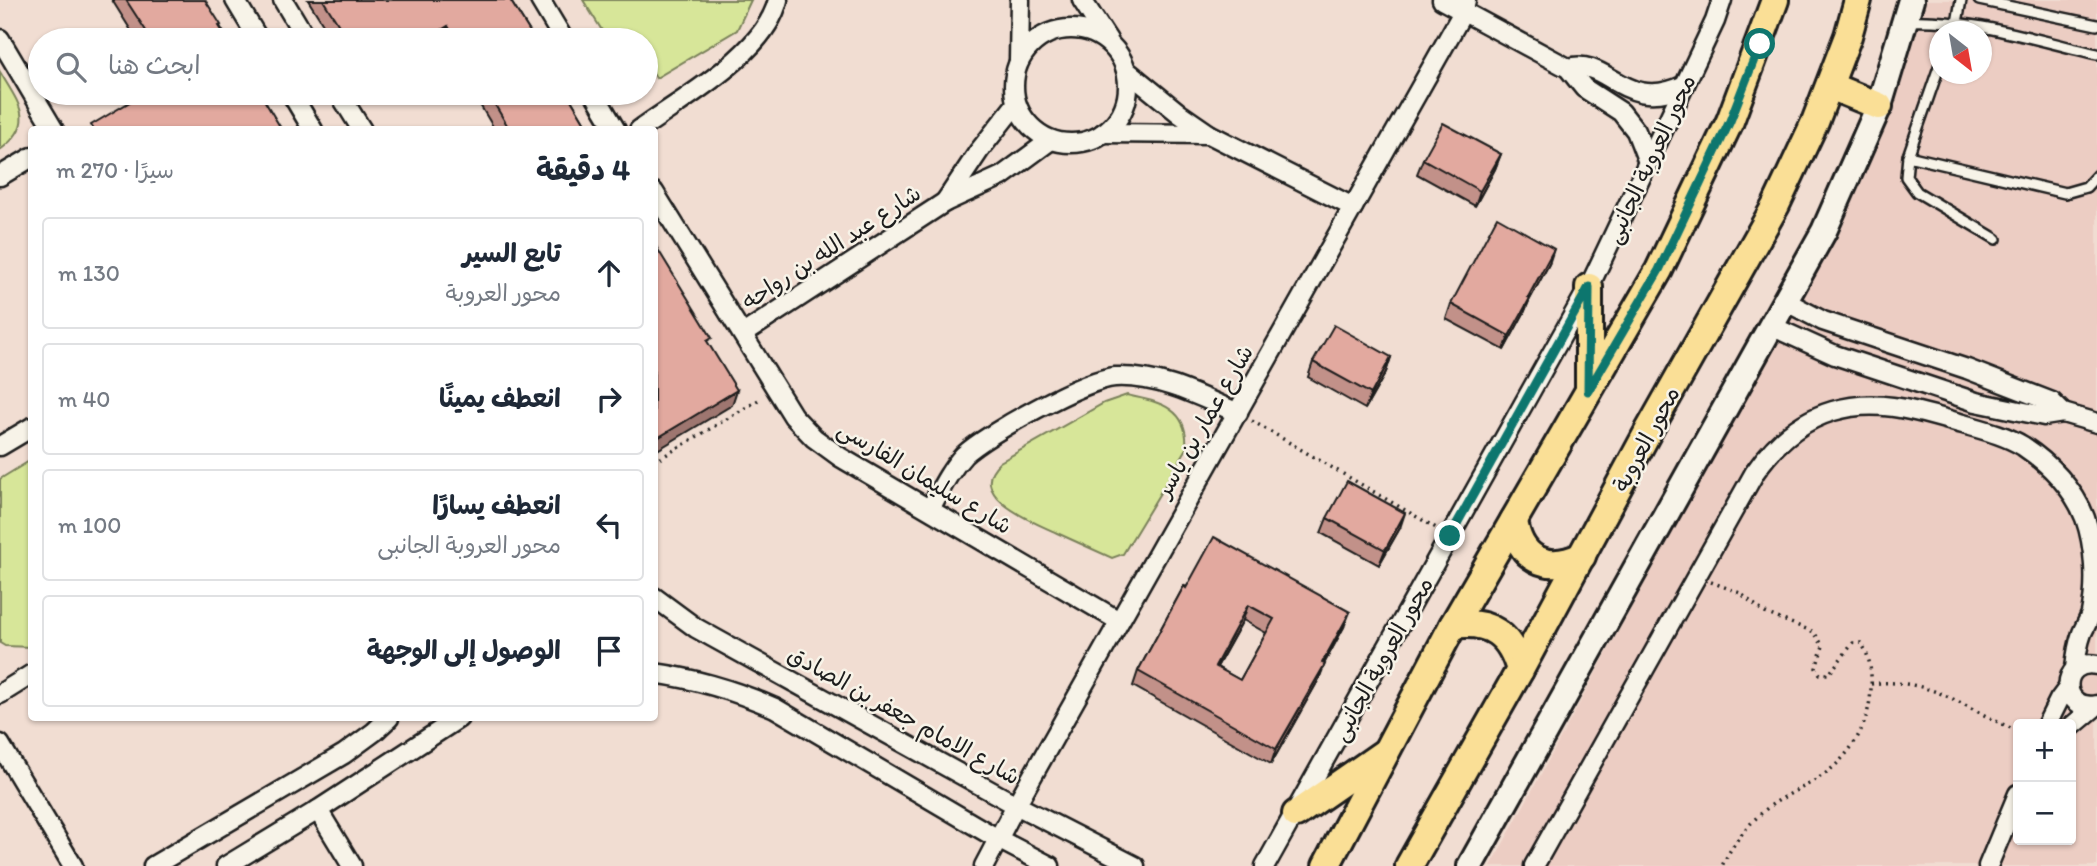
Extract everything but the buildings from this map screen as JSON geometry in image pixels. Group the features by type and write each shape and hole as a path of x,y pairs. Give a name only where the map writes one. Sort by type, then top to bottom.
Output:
{"main road":[{"path":"1326,866 1453,625 1659,270 1730,121 1775,0"},
{"name":"محور العروبة","path":"1409,866 1520,670 1649,429 1776,205 1830,86 1858,0"},
{"path":"1830,86 1879,106"},
{"path":"1588,391 1589,287"},
{"path":"1514,520 1516,536 1524,549 1536,559 1551,564 1567,563 1582,556"},
{"path":"1453,625 1471,623 1489,627 1504,638 1515,652 1520,670"},
{"path":"1296,814 1388,750"}],"street":[{"path":"235,0 252,28"},
{"path":"283,0 300,28"},
{"path":"540,0 557,28"},
{"path":"645,126 745,54 764,32 778,0"},
{"path":"1019,61 1020,0"},
{"path":"1082,0 1121,57 1126,70 1127,99 1122,112 1103,133 1087,141 1069,144 1051,140 1036,132 1016,104 1013,89 1014,75 1027,48 1040,37 1062,30 1085,30 1100,36 1112,46"},
{"path":"1442,0 1465,6 1568,68 1578,82 1621,112 1636,131 1648,162"},
{"name":"محور العروبة الجانبى","path":"1265,866 1589,287 1715,21 1722,0"},
{"name":"شارع عمار بن ياسر","path":"984,866 1016,804 1465,6"},
{"path":"1470,866 1824,231 1879,106 1908,11"},
{"path":"0,39 28,86"},
{"path":"1568,68 1589,68 1630,90 1643,93 1667,92 1685,85"},
{"path":"1126,70 1209,134 1353,207"},
{"name":"شارع عبد الله بن رواحه","path":"945,202 979,151 1016,104"},
{"path":"39,105 52,126"},
{"path":"298,105 311,126"},
{"path":"346,105 360,126"},
{"path":"601,105 614,126"},
{"path":"1103,133 1209,134"},
{"name":"شارع عبد الله بن رواحه","path":"743,334 945,202 1002,176 1051,140"},
{"path":"0,176 28,159"},
{"name":"شارع سليمان الفارسى","path":"658,198 776,390 793,416 814,438 840,457 1119,621"},
{"path":"1785,301 1823,321 1968,369 2052,402 2063,413"},
{"path":"1771,326 1835,355 1976,402 2045,416 2063,413 2097,423"},
{"path":"1816,347 1824,338 1856,332"},
{"path":"930,509 952,470 975,445 1077,387 1097,380 1115,377 1161,382 1238,413"},
{"path":"1534,866 1755,472 1780,440 1814,418 1853,406 1873,404 1913,410 1999,435 2022,445 2059,477 2074,497 2085,519 2094,544 2095,567 2094,622 2081,635 2075,669 2068,681 2068,688 2081,705 2096,705"},
{"path":"0,446 28,429"},
{"name":"شارع الامام جعفر بن الصادق","path":"658,600 696,628 1016,804 1135,866"},
{"path":"2075,669 2088,663 2097,664"},
{"path":"658,674 702,682 775,708 998,839 1050,866"},
{"path":"0,694 28,676"},
{"path":"2049,719 2068,688"},
{"path":"2076,723 2096,705"},
{"path":"153,866 344,754 386,721"},
{"path":"226,866 454,721"},
{"path":"0,744 73,866"},
{"path":"1988,866 2013,806"},
{"path":"318,810 352,866"}],"lane":[{"path":"1957,21 1962,0"},
{"path":"1979,0 2097,25"},
{"path":"1908,11 1949,21"},
{"path":"1992,31 2097,54"},
{"path":"1933,84 1908,156 1906,177 1917,192 1996,239"},
{"path":"1908,156 2065,193 2086,187 2097,175"}],"path":[{"path":"658,460 776,390"},
{"path":"1238,413 1450,536"},
{"path":"1697,574 1723,588 1741,593 1765,613 1814,632 1823,646 1816,668 1820,674 1829,674 1856,641 1861,643 1870,664 1870,703 1861,732 1842,760 1817,779 1763,812 1739,837 1722,866"},
{"path":"1871,684 1902,682 1931,689 1962,701 1992,720 2013,729"}],"shaded area":[{"path":"1918,0 2097,0 2097,866 1491,866 1829,244 1858,186 1890,103"}],"green space":[{"path":"583,0 751,0 737,30 658,77 658,28 600,28"},
{"path":"0,72 18,104 21,122 18,131 0,150"},
{"path":"1127,395 1161,404 1178,416 1186,436 1186,450 1123,554 1112,558 1046,528 1006,506 996,496 990,485 991,474 1000,462 1104,403"},
{"path":"28,462 28,647 5,646 0,643 0,479"}],"route":[{"path":"1450,536 1589,287 1588,391 1659,270 1730,121 1760,44"}]}
